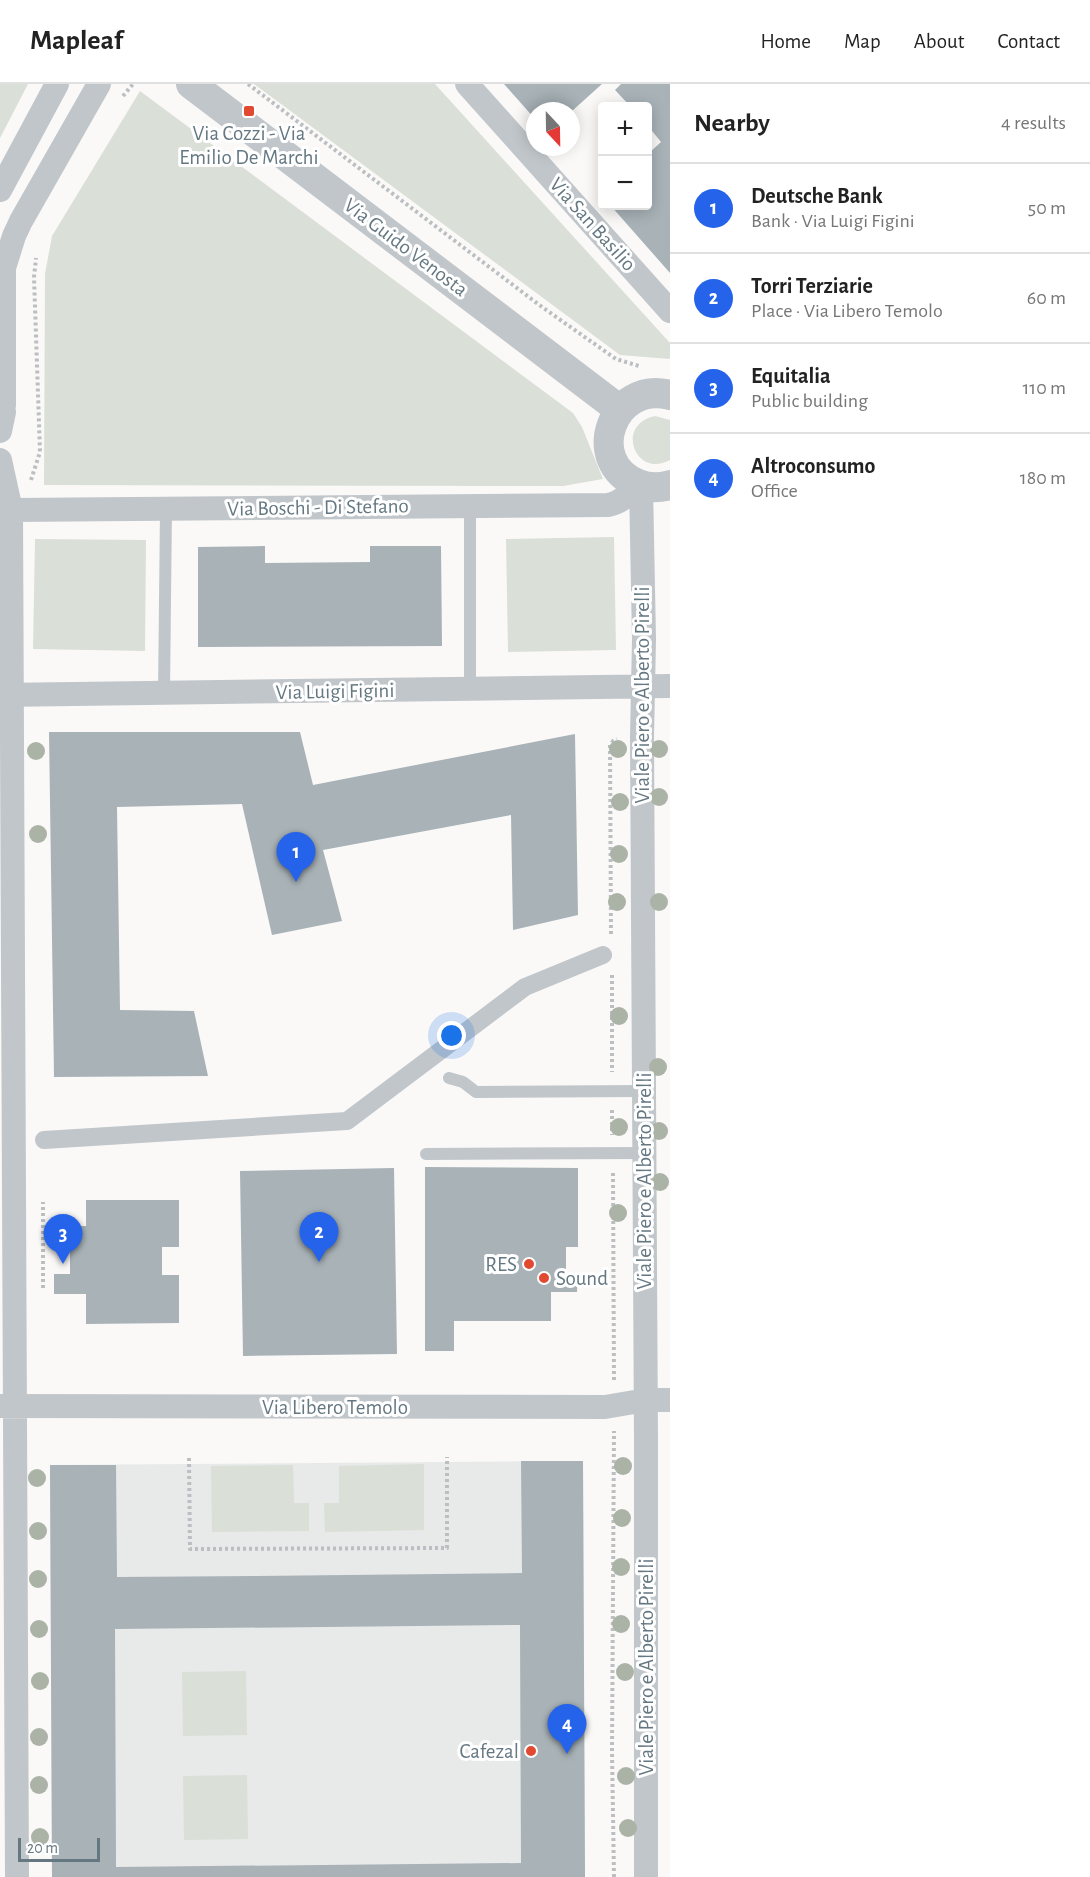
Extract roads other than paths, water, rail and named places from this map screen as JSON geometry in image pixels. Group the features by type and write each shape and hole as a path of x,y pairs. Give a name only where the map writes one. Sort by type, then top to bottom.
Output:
{"street":[{"path":"0,190 57,84"},
{"path":"0,431 3,419 2,267 21,221 99,84"},
{"name":"Via Guido Venosta","path":"191,84 620,410"},
{"name":"Via San Basilio","path":"467,84 670,311"},
{"path":"649,484 618,468 609,450 609,432 620,410 627,402 643,394 670,395"},
{"path":"0,460 11,510 6,695 8,1406 16,1877"},
{"name":"Via Boschi - Di Stefano","path":"11,510 608,505 617,503 649,484"},
{"name":"Viale Piero e Alberto Pirelli","path":"646,1877 642,686 649,484"},
{"name":"Via Luigi Figini","path":"6,695 670,686"},
{"path":"44,1140 347,1121 525,987 603,955"},
{"name":"Via Libero Temolo","path":"8,1406 604,1407 646,1400 670,1400"}],"lane":[{"path":"470,506 471,689"},
{"path":"164,693 166,509"},
{"path":"449,1078 463,1082 476,1092 644,1091"},
{"path":"426,1154 644,1153"}],"place":[{"name":"Via Cozzi - Via Emilio De Marchi","path":"249,111"},
{"name":"Deutsche Bank","path":"296,882"},
{"name":"Torri Terziarie","path":"319,1262"},
{"name":"Equitalia","path":"63,1264"},
{"name":"RES","path":"529,1264"},
{"name":"Sound","path":"544,1278"},
{"name":"Cafezal","path":"531,1751"},
{"name":"Altroconsumo","path":"567,1754"}]}
